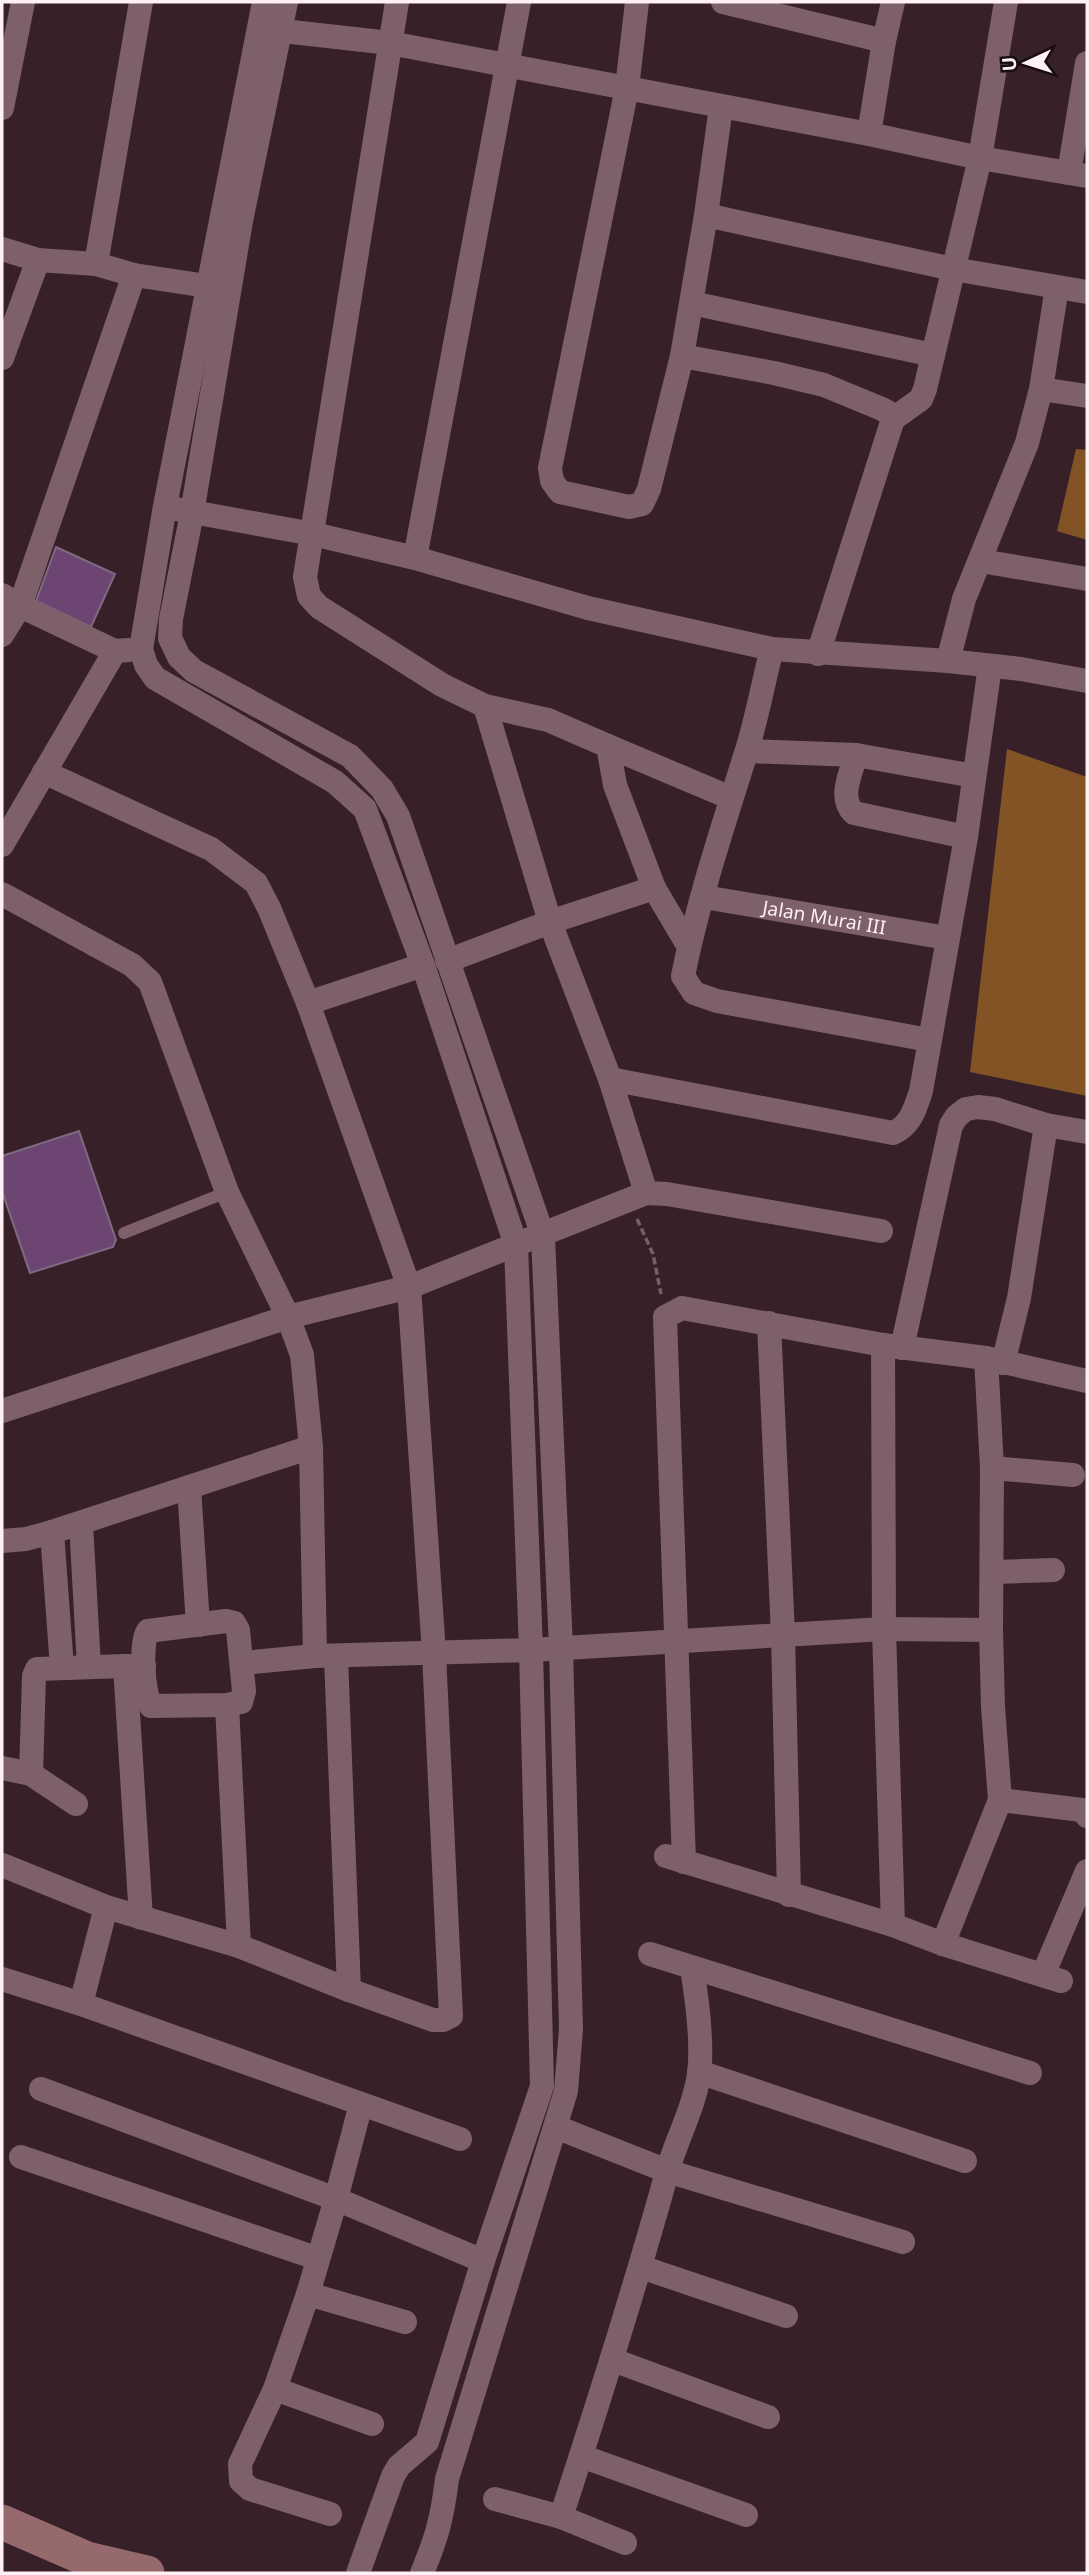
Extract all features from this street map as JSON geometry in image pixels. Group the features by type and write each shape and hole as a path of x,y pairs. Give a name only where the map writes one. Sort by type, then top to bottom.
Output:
{"street":[{"path":"2,108 23,2"},
{"path":"96,264 141,2"},
{"path":"264,2 269,30"},
{"path":"286,2 269,30 242,162 192,513 170,619 170,638 179,657 194,671 350,756 383,789 398,816 429,909 435,963 516,1245 531,1650 542,2086 483,2261 427,2442 399,2466 393,2476 358,2573"},
{"path":"397,2 305,577 309,596 319,607 442,685 485,706 548,720 731,798"},
{"path":"415,558 519,2"},
{"path":"637,2 627,88 550,468 552,481 559,492 629,507 642,503 649,489 682,356 692,303 721,107"},
{"path":"723,2 884,41"},
{"path":"869,134 893,2"},
{"path":"818,654 893,419 921,399 980,158 1006,2"},
{"path":"269,30 390,43 869,134 980,158 1078,174 1086,75"},
{"path":"242,162 207,286 141,649 146,665 155,678 349,792 365,809 405,920 435,963 543,1236 561,1648 571,2029 566,2091 447,2479 439,2530 422,2573"},
{"path":"706,215 953,269 1087,292"},
{"path":"2,249 38,260 96,264 134,275 207,286"},
{"path":"2,358 38,260"},
{"path":"2,635 11,600 134,275"},
{"path":"948,661 964,599 1027,443 1041,389 1057,287"},
{"path":"692,303 933,355"},
{"path":"682,356 824,385 889,412 893,419"},
{"path":"1041,389 1087,396"},
{"path":"165,506 313,534 415,558 588,607 772,649 948,661 1087,681"},
{"path":"981,561 1087,579"},
{"path":"11,600 116,651 141,649"},
{"path":"772,649 747,751 689,947 684,976 694,993 717,1001 929,1040"},
{"path":"2,845 116,651"},
{"path":"610,1080 893,1133 903,1128 915,1111 921,1091 966,837 990,666"},
{"path":"485,706 550,922 610,1080 636,1197"},
{"path":"608,747 615,785 654,888 689,947"},
{"path":"747,751 856,755 974,776"},
{"path":"856,755 845,796 848,807 854,813 966,837"},
{"path":"2,1865 106,1907 239,1946 433,2020 443,2020 451,2015 434,1653 409,1287 308,1003 256,883 212,849 44,772"},
{"path":"308,1003 654,888"},
{"path":"2,894 132,965 150,982 227,1192 288,1317 302,1355 311,1447 349,1990"},
{"name":"Jalan Murai III","path":"704,897 947,938"},
{"path":"405,920 429,909"},
{"path":"893,1926 884,1629 893,1347 951,1125 957,1116 966,1109 995,1108 1046,1125 1087,1132"},
{"path":"943,1944 1000,1800 991,1630 995,1361 1019,1298 1046,1125"},
{"path":"2,1411 288,1317 409,1287 636,1197 667,1194 881,1231"},
{"path":"1087,1381 995,1361 893,1347 682,1308 665,1317 677,1640 675,1859 1052,1978 1087,1871"},
{"path":"769,1323 783,1635 789,1895"},
{"path":"2,1541 26,1539 52,1532 311,1447"},
{"path":"992,1468 1073,1475"},
{"path":"189,1487 198,1625"},
{"path":"81,1523 89,1667"},
{"path":"52,1532 62,1668"},
{"path":"993,1572 1053,1570"},
{"path":"134,1666 151,1706 227,1705 241,1702 243,1663 238,1630 234,1623 226,1621 148,1631 143,1638 134,1666 141,1918"},
{"path":"243,1663 325,1656 531,1650 884,1629 991,1630"},
{"path":"31,1774 34,1676 37,1669 134,1666"},
{"path":"227,1705 239,1946"},
{"path":"2,1768 31,1774 76,1804"},
{"path":"1000,1800 1082,1810 1087,1816"},
{"path":"81,2004 106,1907"},
{"path":"650,1954 1030,2073"},
{"path":"561,2517 613,2360 667,2171 695,2090 699,2072 692,1968"},
{"path":"2,1979 81,2004 460,2138"},
{"path":"699,2072 965,2161"},
{"path":"542,2086 566,2091"},
{"path":"41,2089 336,2199 483,2261"},
{"path":"330,2514 250,2489 241,2481 240,2464 275,2389 307,2294 336,2199 360,2104"},
{"path":"556,2127 667,2171 903,2242"},
{"path":"21,2157 316,2258"},
{"path":"641,2267 786,2316"},
{"path":"307,2294 405,2322"},
{"path":"613,2360 768,2417"},
{"path":"275,2389 372,2424"},
{"path":"581,2456 746,2515"},
{"path":"495,2499 561,2517 625,2543"},
{"path":"2,2522 84,2566 147,2573"}],"lane":[{"path":"124,1233 227,1192"}],"path":[{"path":"636,1197 643,1228 653,1254 665,1317"}],"shaded area":[{"path":"1076,449 1087,450 1087,540 1057,531"},
{"path":"1007,749 1087,777 1087,1096 970,1072"}],"building":[{"path":"56,547 115,574 91,627 36,601"},
{"path":"79,1131 116,1240 113,1247 30,1273 2,1191 2,1156"}]}
